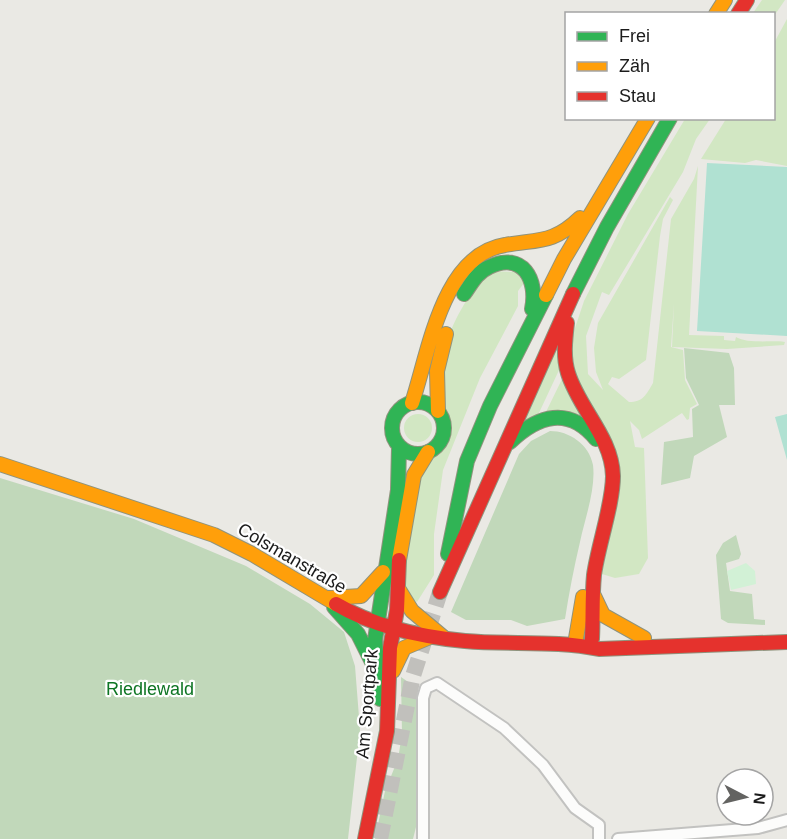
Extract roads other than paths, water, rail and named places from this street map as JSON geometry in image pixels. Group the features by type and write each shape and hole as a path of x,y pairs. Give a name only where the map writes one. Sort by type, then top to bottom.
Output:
{"main road":[{"path":"412,403 437,323 468,261 495,246 550,241 563,235 585,212 647,120"},
{"path":"610,177 564,259 517,351 467,462 440,591 452,570 573,290 669,120"},
{"path":"438,411 426,403 412,403 401,408 393,421 393,435 399,447 413,454 428,452 439,444 444,431 438,411 437,370 443,342 468,286 476,274 493,263 512,263 521,267 534,284 535,302 517,351"},
{"path":"573,290 565,333 566,376 573,392 599,429 608,448 613,477 592,591 591,643"},
{"path":"501,454 524,428 549,417 570,419 582,424 589,430 600,447 605,469 604,492 575,644"},
{"name":"Am Sportpark","path":"377,783 381,718 376,670 377,622 398,490 399,447"},
{"name":"Am Sportpark","path":"365,839 387,731 390,648 394,628 397,583 414,475 428,452"},
{"name":"Colsmanstraße","path":"0,464 214,536 252,554 326,598 394,628 445,639 497,643 575,644 644,638 694,637 749,643"},
{"path":"326,598 361,597 370,590 385,568"},
{"path":"397,583 412,611 445,639"},
{"path":"592,591 595,604 603,615 644,638"},
{"path":"326,598 358,634 376,670"},
{"path":"388,681 404,648 431,636"},
{"name":"Colsmanstraße","path":"591,643 692,647 787,642"}],"street":[{"path":"423,839 423,698 426,688 437,683 504,728 543,765 575,808 599,825 599,839"},
{"path":"618,839 758,828 787,820 787,834"}],"tunnel":[{"path":"380,839 413,676 440,592"}],"park label":[{"name":"Riedlewald","path":"150,689"}]}
